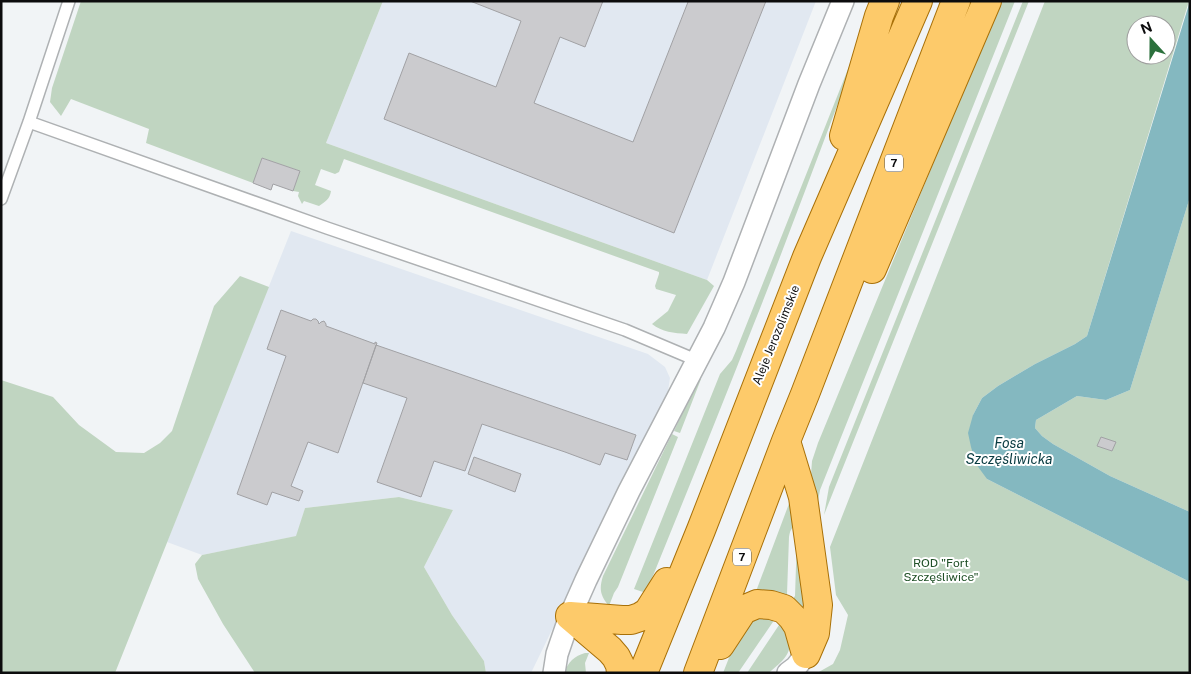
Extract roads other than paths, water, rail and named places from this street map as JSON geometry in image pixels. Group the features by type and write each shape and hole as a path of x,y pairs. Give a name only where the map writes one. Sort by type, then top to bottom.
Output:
{"main road":[{"path":"807,257 885,1"},
{"name":"Aleje Jerozolimskie","path":"643,673 807,257 918,1"},
{"name":"7","path":"698,673 956,1"},
{"path":"832,325 865,286 987,1"},
{"path":"786,441 803,497 818,605 815,633 797,663"},
{"path":"570,616 622,620 640,618 648,612 700,530"},
{"path":"703,673 744,610 757,604 771,604 784,609 792,617 798,626 797,663"},
{"path":"570,616 610,650 620,665 621,673"}],"street":[{"path":"554,673 557,654 570,616 629,491 714,328 734,282 809,84 843,1"}],"lane":[{"path":"1,199 29,122 66,2"},
{"path":"29,122 327,228 625,330 696,360"}],"water":[{"name":"Fosa Szczęśliwicka","path":"1190,1 1190,197 1130,390 1106,400 1077,396 1036,420 1035,428 1053,444 1110,476 1190,512 1190,582 987,479 976,464 968,433 973,415 982,398 1035,364 1087,336 1170,65 1176,65 1176,47"}],"park label":[{"name":"ROD \"Fort Szczęśliwice\"","path":"941,570"}]}
